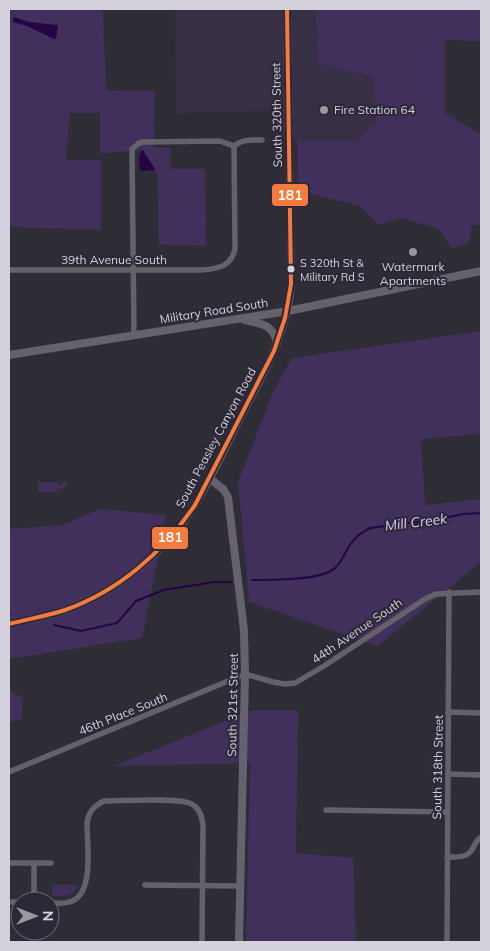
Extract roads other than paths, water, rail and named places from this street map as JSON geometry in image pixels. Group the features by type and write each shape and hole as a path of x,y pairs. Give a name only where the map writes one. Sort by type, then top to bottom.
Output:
{"main road":[{"name":"South 320th Street","path":"287,9 292,266 288,311"},
{"name":"Military Road South","path":"9,356 288,311 481,271"},
{"name":"South Peasley Canyon Road","path":"9,624 70,608 114,586 167,542 194,506 209,478 260,380 277,343 288,311"},
{"path":"241,318 266,326 274,332 277,343"},
{"name":"South 321st Street","path":"209,478 224,489 228,497 244,631 245,674 239,942"}],"street":[{"path":"134,336 132,149 135,145 143,142 220,141 234,146 246,140 262,140"},
{"name":"39th Avenue South","path":"9,270 201,270 220,268 231,259 235,249 234,146"},
{"name":"South 318th Street","path":"447,942 449,592"},
{"name":"44th Avenue South","path":"245,674 273,682 295,683 356,646 419,602 436,594 481,592"},
{"name":"46th Place South","path":"9,772 245,674"},
{"path":"448,712 481,713"},
{"path":"448,774 481,774"},
{"path":"60,902 70,902 82,894 86,887 87,817 94,807 104,801 182,801 196,807 200,812 203,824 204,886 202,942"},
{"path":"326,810 447,812"},
{"path":"447,857 466,855 472,850 476,841 481,838"},
{"path":"9,863 51,863"},
{"path":"34,863 34,891"},
{"path":"145,885 240,886"}],"waterway":[{"name":"Mill Creek","path":"252,580 308,578 328,572 340,563 354,540 370,528 481,513"},
{"name":"Mill Creek","path":"54,625 81,631 117,623 136,601 164,590 214,582 232,582"}],"place":[{"name":"Fire Station 64","path":"324,110"},
{"name":"Watermark Apartments","path":"413,252"},
{"name":"S 320th St & Military Rd S","path":"291,269"}]}
